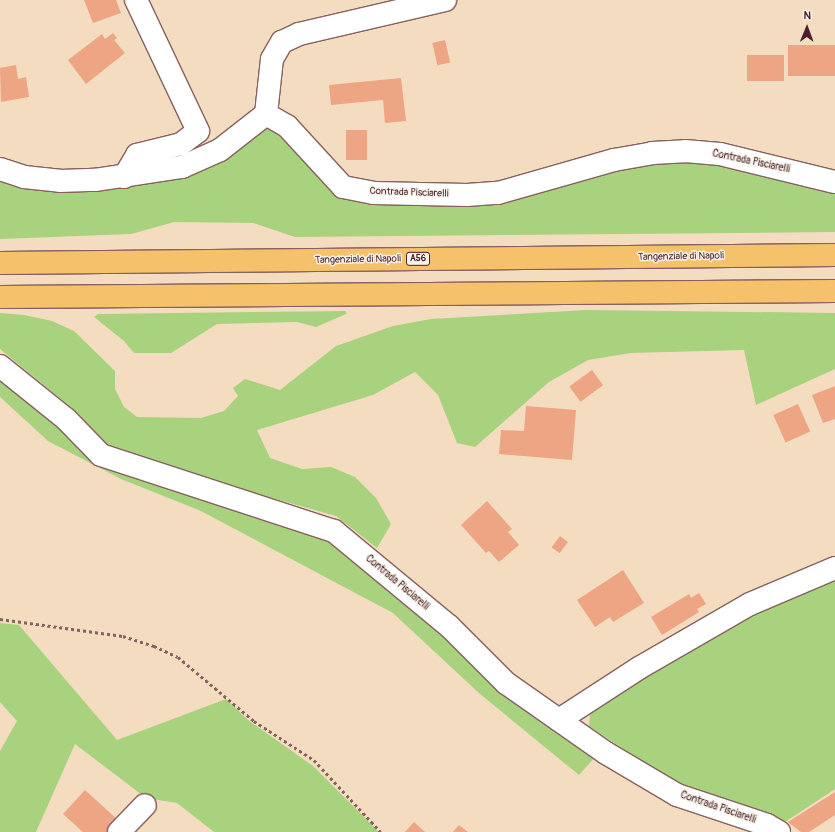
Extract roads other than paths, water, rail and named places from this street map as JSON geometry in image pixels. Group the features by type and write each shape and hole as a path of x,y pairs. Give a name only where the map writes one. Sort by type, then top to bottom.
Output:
{"highway":[{"name":"Tangenziale di Napoli","path":"0,263 835,255"},
{"path":"0,297 835,291"}],"street":[{"path":"124,177 137,155 182,144 198,131 136,0"},
{"path":"0,168 24,177 60,181 124,177 182,167 220,150 266,114 272,59 282,42 299,34 445,0"},
{"name":"Contrada Pisciarelli","path":"266,114 287,126 343,187 373,193 467,195 498,193 614,160 652,153 684,151 720,154 835,182"},
{"name":"Contrada Pisciarelli","path":"0,366 66,419 101,455 334,531 448,626 506,683 606,753 677,795 767,825 779,832"},
{"path":"559,720 639,668 750,604 835,568"},
{"path":"119,832 145,805"}]}
